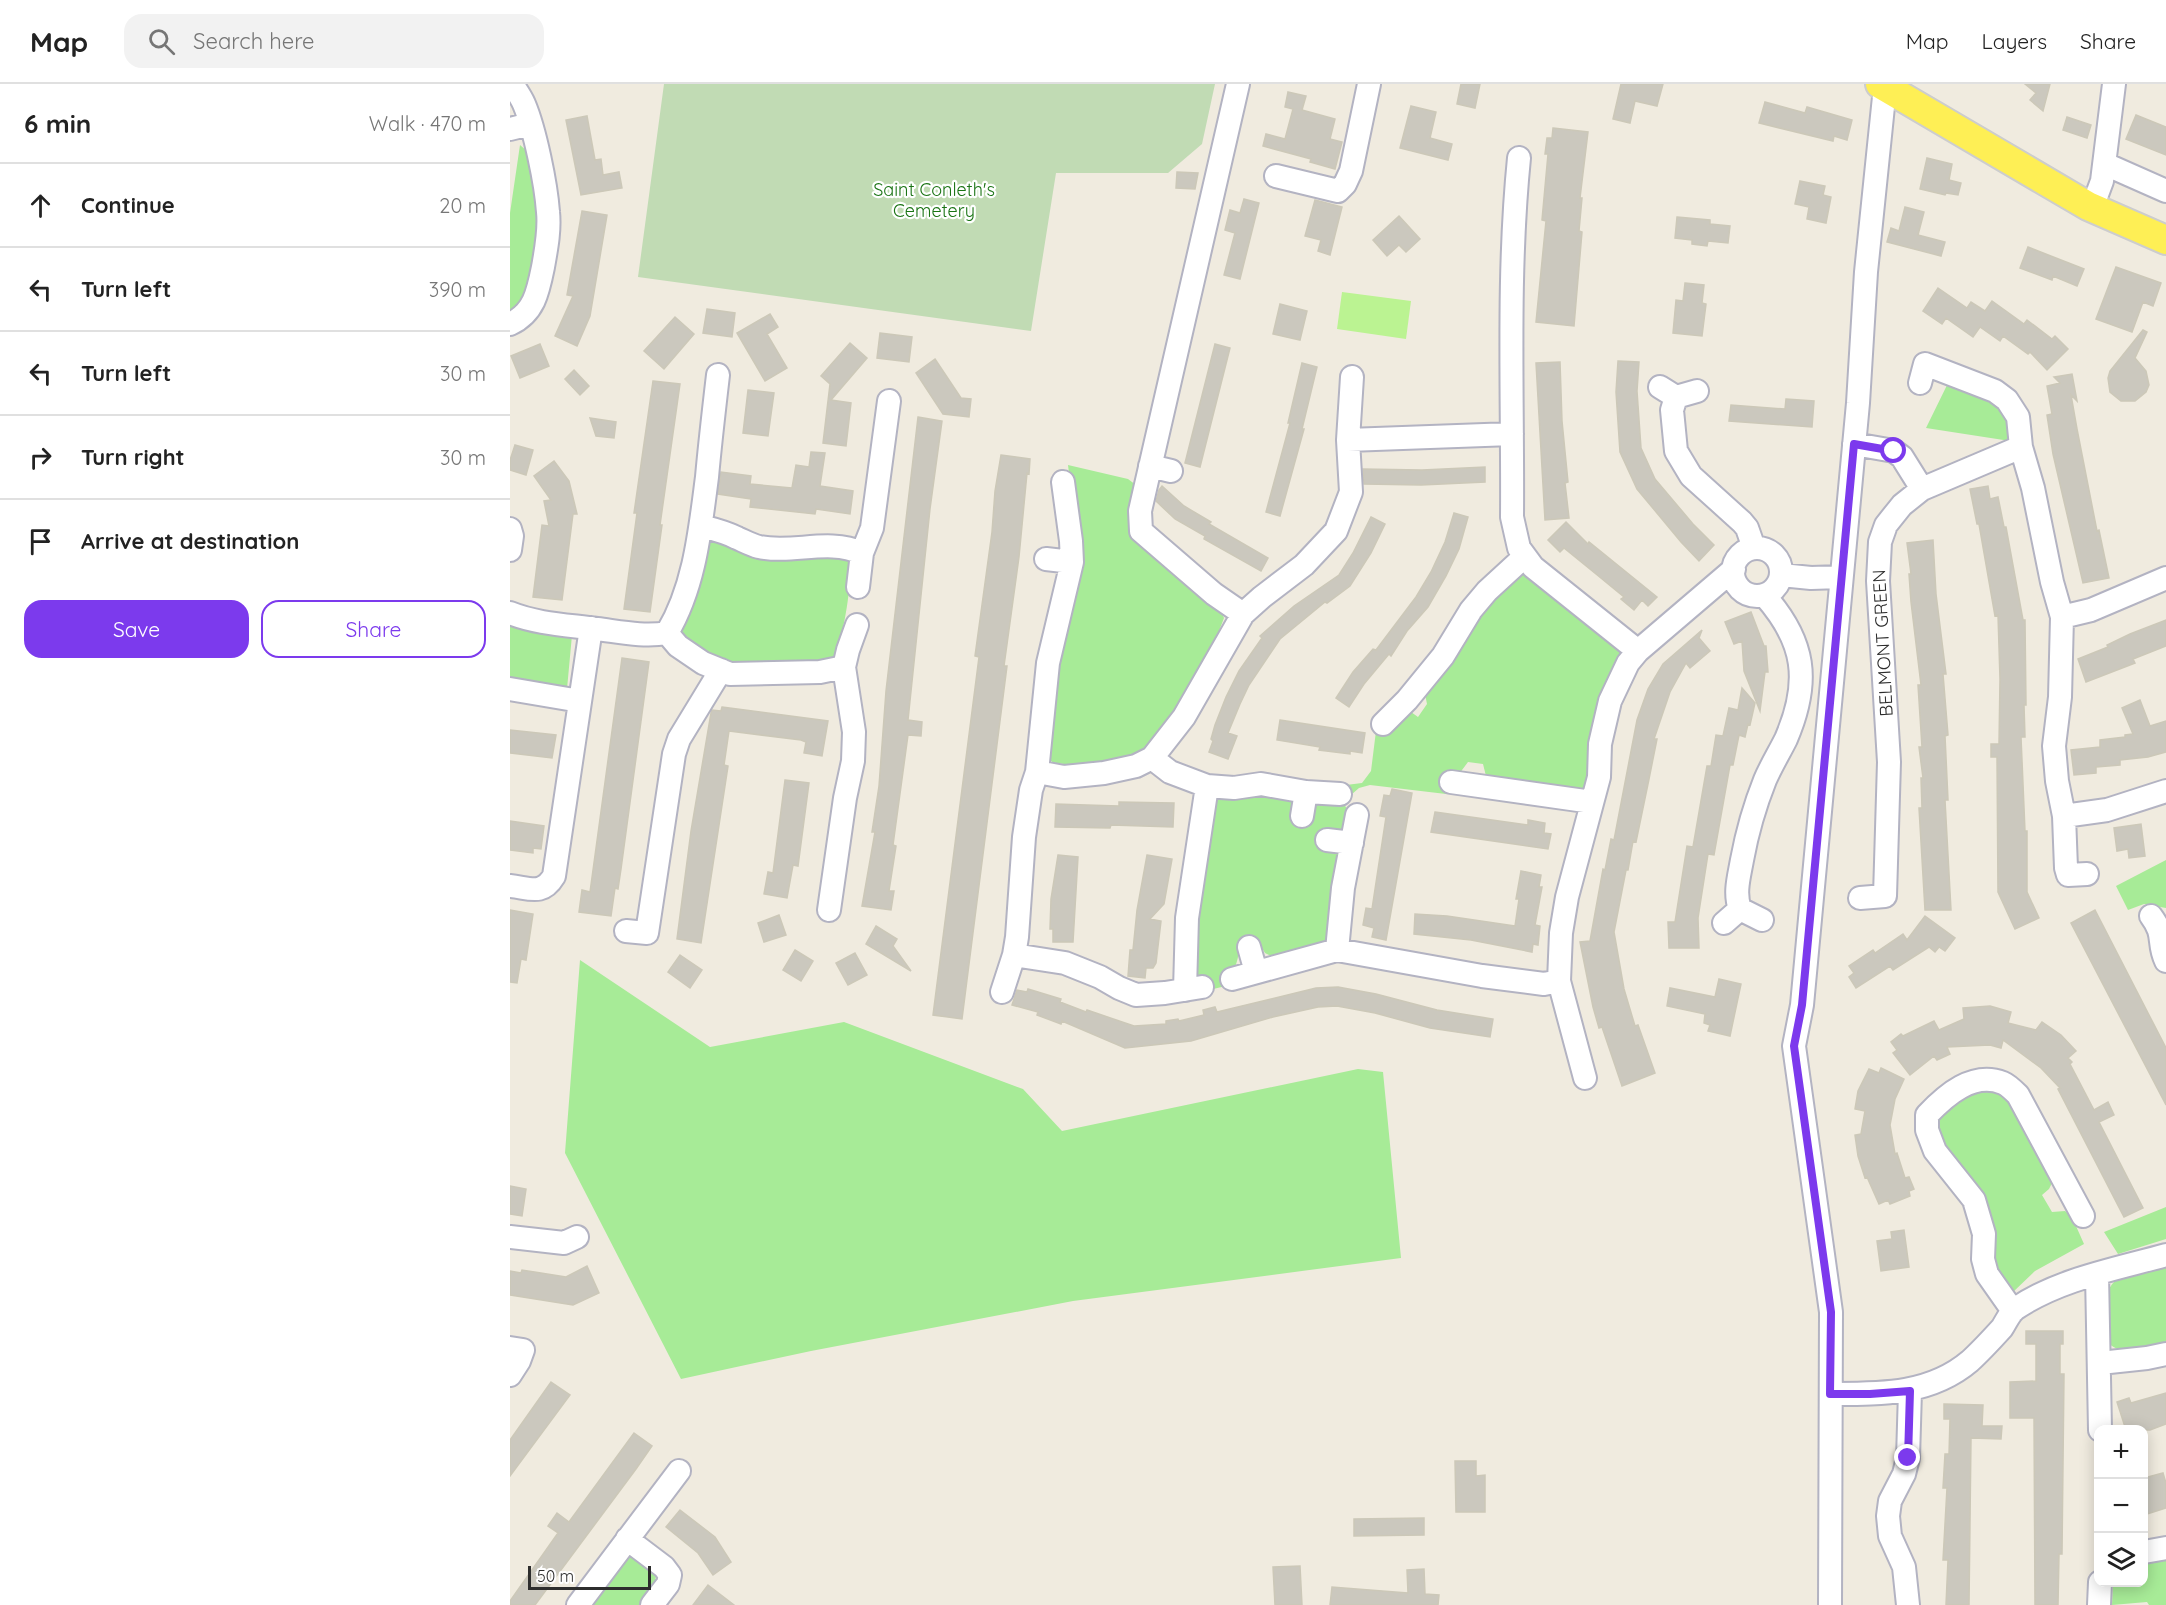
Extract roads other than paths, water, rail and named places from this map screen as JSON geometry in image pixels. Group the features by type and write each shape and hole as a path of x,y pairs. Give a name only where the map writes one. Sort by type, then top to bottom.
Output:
{"main road":[{"path":"1882,85 2092,208 2166,240"}],"street":[{"path":"510,324 521,319 531,309 538,290 546,250 548,213 520,126 524,104 512,84"},
{"path":"1238,84 1161,469 1140,511 1141,531 1206,587 1243,614"},
{"path":"1276,176 1338,191 1345,184 1351,171 1369,84"},
{"path":"2092,208 2102,181 2114,84"},
{"path":"1830,1605 1831,1312 1794,1046 1802,1005 1854,444 1882,85"},
{"path":"1519,158 1505,196 1512,517 1515,535 1524,557 1533,567 1638,651"},
{"path":"2105,164 2166,191"},
{"path":"1920,383 1925,364 1995,391 2007,400 2018,417 2021,447 2033,488 2052,582 2062,617 2060,697 2054,746 2057,780 2064,816 2068,875 2087,874"},
{"path":"510,613 526,620 652,636 667,633 689,584 701,526 718,375"},
{"path":"1037,772 1064,777 1104,773 1136,766 1152,758 1184,717 1243,614 1304,566 1336,531 1351,492 1348,440 1352,376"},
{"path":"1678,392 1672,410 1676,451 1691,476 1747,528 1754,548"},
{"path":"858,587 862,553 872,528 889,401"},
{"path":"1348,440 1512,435"},
{"path":"1854,444 1894,451 1902,457 1922,489"},
{"name":"BELMONT GREEN","path":"1860,898 1885,896 1889,762 1878,581 1880,542 1886,525 1902,505 1922,489 2021,447"},
{"path":"1002,992 1014,956 1024,837 1031,790 1037,772 1048,663 1072,562 1063,482"},
{"path":"701,526 717,530 757,547 777,549 828,545 848,547 862,553"},
{"path":"510,529 512,536 510,550"},
{"path":"1585,1078 1559,981 1561,933 1567,897 1599,777 1600,744 1610,701 1628,663 1638,651 1734,569 1741,555 1754,548 1768,551 1778,561 1781,574 1776,588 1764,595 1748,594 1742,590 1734,577 1734,569"},
{"path":"1383,724 1414,706 1471,610 1500,577 1524,557"},
{"path":"1046,559 1072,562"},
{"path":"1781,574 1811,578 1841,577"},
{"path":"2062,617 2091,610 2166,578"},
{"path":"1762,920 1732,916 1736,891 1745,841 1764,782 1795,715 1801,681 1799,651 1795,639 1780,614 1764,595"},
{"path":"830,910 845,798 853,761 854,732 844,667 857,625"},
{"path":"510,886 541,890 549,885 554,876 591,628"},
{"path":"667,633 678,646 703,663 730,674 820,672 844,667"},
{"path":"626,931 647,933 674,754 679,739 721,670"},
{"path":"510,689 580,701"},
{"path":"1152,758 1170,772 1207,786 1234,788 1261,784 1306,792 1340,794"},
{"path":"1467,778 1592,802"},
{"path":"1014,956 1065,963 1136,995 1194,989 1187,918 1207,786"},
{"path":"2064,816 2107,810 2166,791"},
{"path":"1302,816 1306,792"},
{"path":"1337,950 1343,888 1357,815"},
{"path":"1327,840 1352,843"},
{"path":"2159,921 2163,956 2166,962"},
{"path":"1249,947 1256,972"},
{"path":"1232,979 1337,950 1493,978 1544,984 1559,981"},
{"path":"2013,1311 1987,1274 1983,1259 1984,1234 1981,1217 1974,1200 1935,1151 1927,1130 1927,1115 1942,1099 1962,1086 1982,1080 2003,1083 2018,1095 2060,1195 2083,1216"},
{"path":"510,1237 564,1243 576,1237"},
{"path":"1830,1394 1910,1391 1939,1381 1970,1361 2002,1327 2013,1311 2040,1295 2076,1280 2166,1255"},
{"path":"2097,1274 2100,1425"},
{"path":"510,1348 523,1350 510,1375"},
{"path":"2100,1363 2166,1354"},
{"path":"1908,1605 1904,1567 1890,1536 1888,1516 1890,1501 1904,1474 1908,1458 1910,1391"},
{"path":"578,1605 679,1471"},
{"path":"627,1539 664,1567 670,1575 668,1584 652,1605"},
{"path":"2148,1551 2166,1548"},
{"path":"2099,1605 2100,1587"}],"park label":[{"name":"Saint Conleth's Cemetery","path":"934,200"}]}
